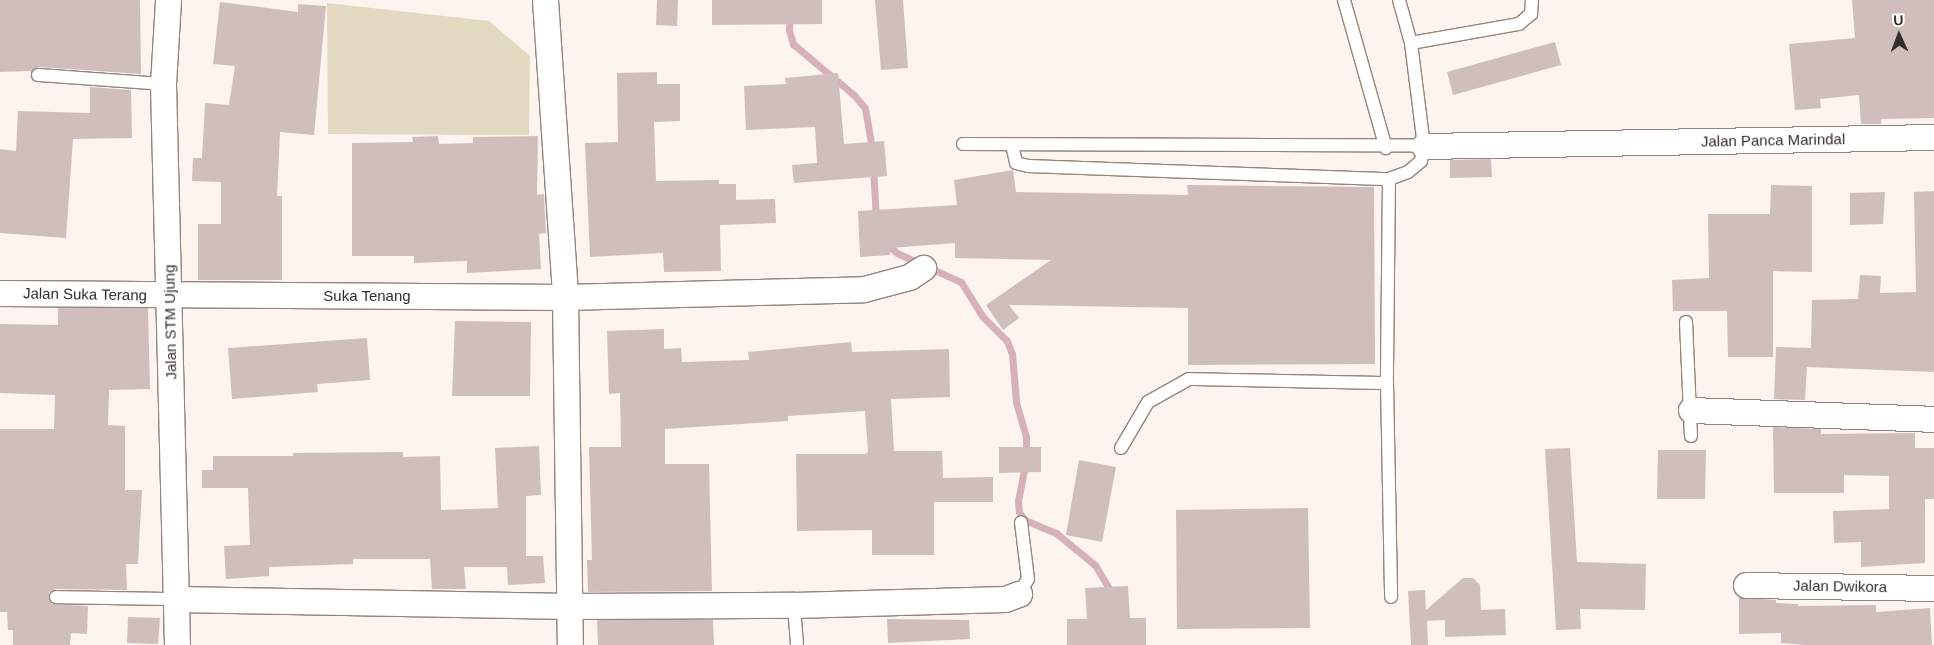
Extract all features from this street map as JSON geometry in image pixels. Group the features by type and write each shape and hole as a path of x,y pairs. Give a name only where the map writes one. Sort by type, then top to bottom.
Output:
{"street":[{"name":"Jalan STM Ujung","path":"168,0 163,84 177,645"},
{"path":"545,0 565,297 570,645"},
{"name":"Jalan Panca Marindal","path":"1424,146 1934,137"},
{"name":"Suka Tenang","path":"169,296 565,297 877,288 909,277 923,268"},
{"name":"Jalan Suka Terang","path":"0,293 169,296"},
{"path":"1690,410 1934,419"},
{"name":"Jalan Dwikora","path":"1746,585 1934,588"},
{"path":"175,599 570,606 794,605 1005,599 1019,594"}],"lane":[{"path":"1344,0 1386,148"},
{"path":"1012,145 1016,162 1028,166 1389,179 1408,172 1421,162 1424,146 1411,43 1399,0"},
{"path":"1411,43 1519,24 1531,14 1532,0"},
{"path":"38,75 163,84"},
{"path":"963,144 1386,148 1424,146"},
{"path":"1389,179 1387,383 1391,597"},
{"path":"1686,322 1691,436"},
{"path":"1121,448 1148,402 1189,378 1387,383"},
{"path":"1019,594 1028,579 1021,522"},
{"path":"56,597 175,599"},
{"path":"794,605 797,645"}],"shaded area":[{"path":"327,3 489,21 530,56 529,135 328,134"}],"building":[{"path":"0,0 140,0 141,74 39,67 31,71 0,72"},
{"path":"657,0 678,0 677,26 656,25"},
{"path":"712,0 822,0 822,24 712,25"},
{"path":"875,0 903,0 908,68 881,70"},
{"path":"1852,0 1934,0 1934,118 1881,119 1881,124 1861,124 1859,95 1820,99 1821,108 1795,110 1789,44 1855,38"},
{"path":"220,2 298,12 298,4 326,6 314,135 280,132 277,196 282,196 282,280 198,280 198,224 221,224 221,182 192,181 193,158 202,158 205,103 229,105 235,66 213,64"},
{"path":"1555,42 1561,65 1453,95 1447,72"},
{"path":"657,72 657,84 680,84 680,121 654,122 656,181 719,180 719,184 736,184 736,200 775,199 776,223 720,225 721,271 664,272 663,253 590,257 585,143 618,142 617,73"},
{"path":"838,73 844,144 884,141 887,176 794,183 792,165 817,163 815,127 746,130 744,86 786,84 785,78"},
{"path":"90,87 131,90 132,138 73,139 66,238 0,233 0,149 16,151 18,111 90,113"},
{"path":"438,136 439,144 473,143 473,137 538,136 537,195 544,194 546,233 539,234 541,269 467,273 467,261 414,263 414,256 352,256 352,143 413,142 412,137"},
{"path":"1491,159 1492,177 1450,178 1450,160"},
{"path":"1013,170 1016,192 1188,195 1187,185 1374,187 1375,364 1188,365 1188,308 1009,305 1019,318 1003,330 986,305 1051,260 955,258 955,243 890,248 890,255 860,257 858,211 957,205 954,180"},
{"path":"1771,185 1812,186 1812,272 1773,271 1773,357 1728,357 1727,311 1673,311 1672,280 1709,278 1708,214 1770,214"},
{"path":"1934,191 1934,372 1807,367 1805,400 1774,399 1776,347 1811,348 1812,300 1858,299 1860,275 1881,276 1880,293 1916,292 1914,192"},
{"path":"1885,192 1883,224 1850,225 1850,193"},
{"path":"58,308 148,308 150,389 109,390 108,425 125,426 125,490 142,490 138,564 126,564 127,590 56,589 49,592 49,600 52,604 88,606 87,634 71,633 70,645 13,645 13,630 8,630 7,612 0,612 0,429 54,429 55,395 0,393 0,324 58,325"},
{"path":"455,321 531,322 530,396 452,396"},
{"path":"664,329 664,349 681,348 682,362 749,360 748,352 851,342 852,352 949,349 950,397 891,399 894,451 942,451 943,478 993,477 993,502 934,502 934,555 872,555 872,530 797,531 796,454 865,454 868,452 865,411 788,416 788,421 665,429 665,464 709,464 712,591 588,592 587,560 592,560 589,447 621,447 620,393 609,394 607,331"},
{"path":"367,338 370,380 317,384 318,392 232,399 228,348"},
{"path":"1773,427 1821,429 1821,434 1915,433 1915,448 1934,448 1934,499 1925,499 1925,563 1861,567 1861,542 1834,543 1833,511 1889,509 1889,476 1844,475 1844,493 1774,493"},
{"path":"539,446 541,495 526,496 526,556 543,556 545,583 508,585 507,567 464,567 466,589 432,589 430,559 353,559 353,564 269,567 269,576 226,579 224,546 250,545 248,488 202,488 202,470 213,470 213,456 293,456 293,453 403,452 403,457 440,456 441,510 498,508 495,448"},
{"path":"999,447 1041,447 1041,472 999,473"},
{"path":"1570,448 1577,562 1646,564 1645,610 1580,609 1581,629 1556,630 1545,449"},
{"path":"1658,450 1706,450 1705,499 1657,499"},
{"path":"1079,460 1116,467 1102,542 1066,535"},
{"path":"1308,508 1310,628 1177,629 1176,510"},
{"path":"1463,578 1473,578 1480,585 1481,610 1505,609 1506,635 1445,637 1445,620 1427,621 1428,645 1411,645 1408,591 1425,590 1426,610"},
{"path":"1128,586 1130,618 1146,618 1146,645 1067,645 1067,619 1087,619 1085,588"},
{"path":"1739,597 1776,600 1776,603 1798,604 1798,606 1876,605 1876,612 1930,608 1932,645 1805,645 1781,643 1781,633 1739,634"},
{"path":"128,617 160,618 158,644 127,643"},
{"path":"887,619 969,620 970,639 888,643"},
{"path":"597,620 713,620 714,645 598,645"}],"waterway":[{"path":"791,0 789,30 793,44 854,95 865,108 872,149"},
{"path":"873,167 876,219"},
{"path":"884,242 897,253 961,282 982,316 1007,341 1012,354 1016,402 1026,437 1026,455"},
{"path":"1025,465 1018,501 1019,512 1025,520 1056,533 1095,565 1113,595"}]}
